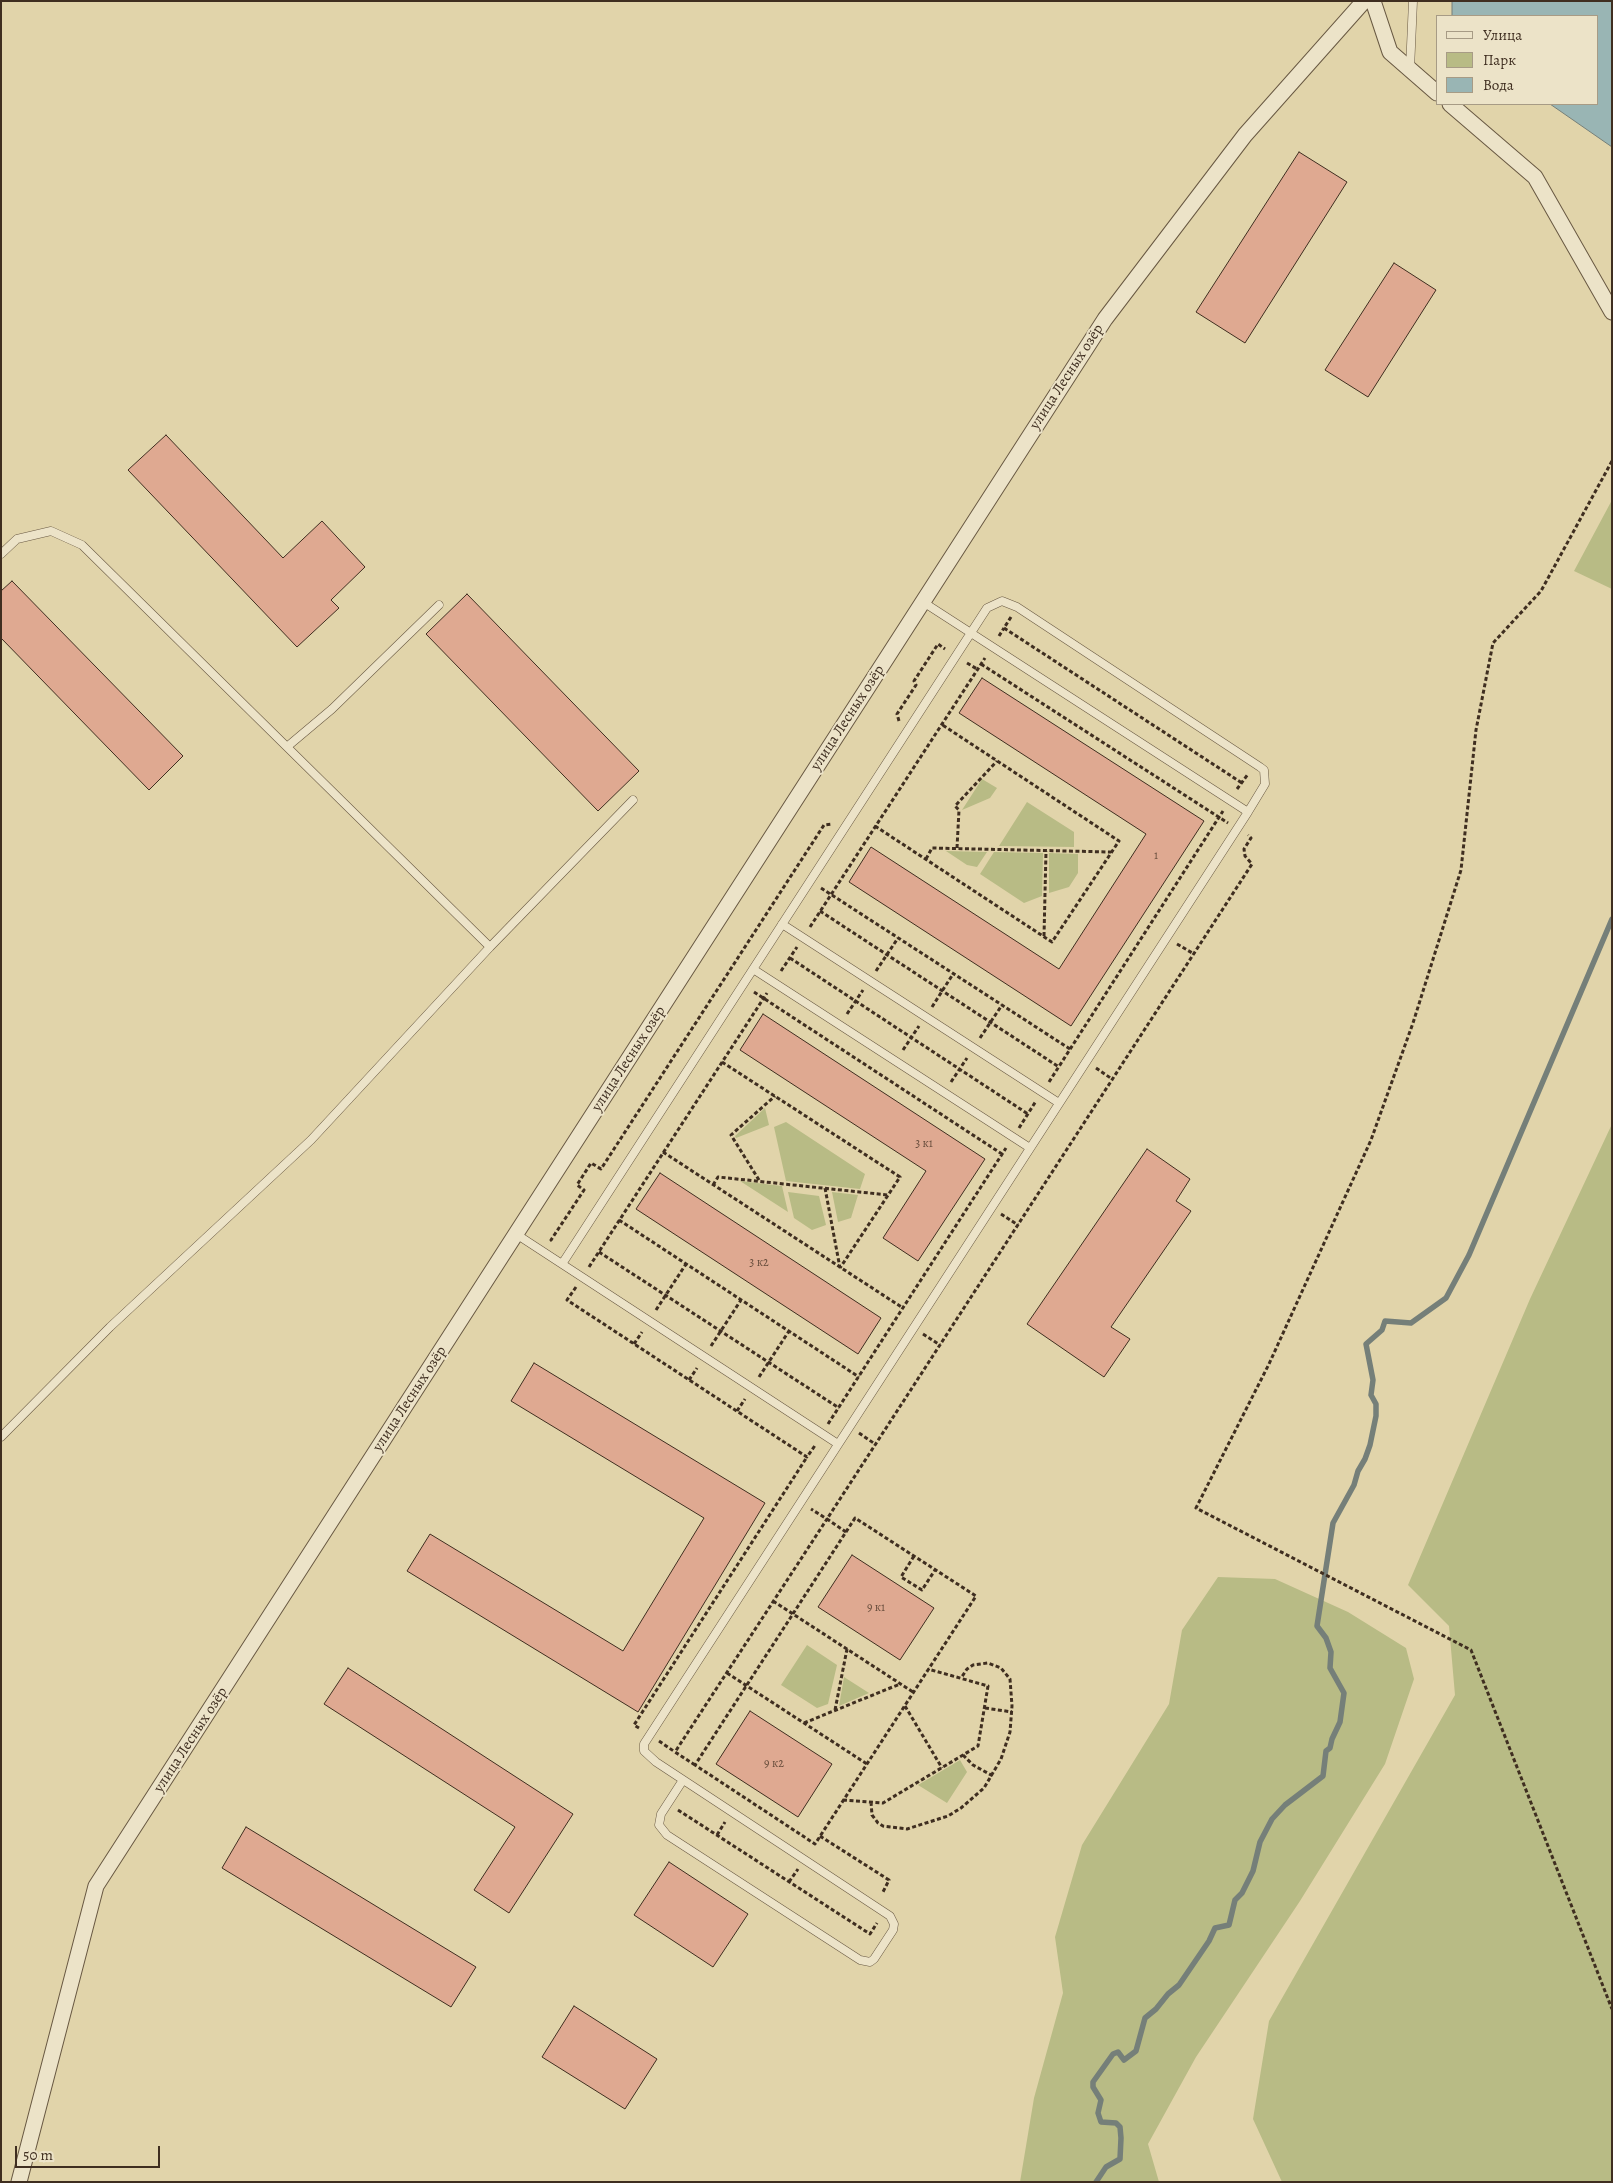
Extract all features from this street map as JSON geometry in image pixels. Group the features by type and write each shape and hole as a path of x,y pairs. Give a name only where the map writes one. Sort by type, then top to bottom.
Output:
{"street":[{"name":"улица Лесных озёр","path":"19,2182 96,1886 1105,319 1245,135 1364,1"},
{"path":"1373,1 1390,52 1436,91"},
{"path":"1451,105 1535,177 1612,312"}],"lane":[{"path":"1410,70 1413,1"},
{"path":"1,554 17,539 51,531 82,545 490,947"},
{"path":"562,1264 987,608 1002,601 1017,607 1264,770 1265,784 1248,812 644,1744 644,1751 656,1762 890,1916 894,1924 893,1930 874,1959 870,1962 860,1960 667,1834 659,1825 661,1814 683,1780"},
{"path":"923,602 1248,812"},
{"path":"288,746 332,709 439,605"},
{"path":"1,1437 110,1327 311,1140 490,947 633,800"},
{"path":"782,924 1059,1103"},
{"path":"753,969 1030,1148"},
{"path":"516,1234 838,1444"}],"path":[{"path":"1612,460 1541,591 1493,643 1476,730 1461,870 1413,1023 1371,1140 1269,1364 1196,1508 1471,1650 1612,2009"},
{"path":"807,1457 567,1300 1017,607"},
{"path":"1004,628 1242,783"},
{"path":"900,724 897,714 916,686 914,681 938,644 977,669"},
{"path":"675,1752 1252,864 1247,861 1244,849 1252,838 981,664"},
{"path":"875,826 1052,942 1119,841 941,724"},
{"path":"957,848 959,810 955,806 997,761"},
{"path":"590,1266 551,1240 584,1190 576,1185 591,1163 601,1169 824,825 835,823"},
{"path":"926,859 932,848 1111,852"},
{"path":"1044,936 1046,851"},
{"path":"795,871 1070,1049"},
{"path":"820,911 1059,1067"},
{"path":"790,958 1028,1114"},
{"path":"727,974 1002,1154"},
{"path":"722,1062 900,1177 840,1268"},
{"path":"759,1180 731,1135 775,1096"},
{"path":"663,1152 903,1308"},
{"path":"713,1185 718,1177 888,1195"},
{"path":"825,1188 840,1268"},
{"path":"619,1220 858,1377"},
{"path":"599,1252 838,1408"},
{"path":"634,1344 686,1264"},
{"path":"689,1380 740,1300"},
{"path":"737,1411 789,1332"},
{"path":"695,1765 856,1518 976,1596 815,1844 634,1725 822,1433"},
{"path":"800,1502 846,1532"},
{"path":"914,1556 901,1576 922,1590 935,1570"},
{"path":"773,1601 913,1692"},
{"path":"834,1710 847,1649"},
{"path":"871,1802 872,1815 878,1823 907,1829 934,1822 961,1808 984,1788 993,1776 1006,1745 1012,1712 1010,1679 1001,1668 988,1663 980,1663 967,1669 961,1678"},
{"path":"843,1800 884,1803 978,1746 988,1686 928,1669"},
{"path":"726,1673 867,1764"},
{"path":"804,1723 900,1684"},
{"path":"904,1706 942,1768"},
{"path":"985,1708 1012,1712"},
{"path":"963,1755 974,1765 993,1776"}],"green space":[{"path":"1612,500 1612,589 1574,571"},
{"path":"982,779 997,788 990,798 962,810"},
{"path":"1027,802 1074,832 1074,847 999,846"},
{"path":"946,851 987,852 977,867 967,865"},
{"path":"994,852 1043,853 1042,896 1024,903 980,874"},
{"path":"1049,853 1078,854 1078,873 1069,887 1049,893"},
{"path":"765,1108 769,1125 736,1138 735,1136"},
{"path":"786,1122 865,1174 860,1189 786,1181 774,1127"},
{"path":"1612,1124 1612,2182 1282,2182 1253,2119 1269,2021 1455,1695 1449,1626 1408,1585 1530,1299"},
{"path":"740,1181 782,1186 788,1212"},
{"path":"788,1192 819,1196 826,1225 812,1230 794,1218"},
{"path":"832,1192 858,1195 851,1218 838,1222"},
{"path":"1218,1577 1275,1579 1348,1612 1406,1648 1414,1679 1385,1764 1300,1901 1196,2057 1148,2144 1159,2182 1020,2182 1034,2098 1063,1993 1055,1937 1082,1845 1169,1704 1182,1630"},
{"path":"807,1645 837,1665 828,1704 817,1708 781,1685"},
{"path":"844,1677 869,1693 839,1706"},
{"path":"960,1760 967,1772 947,1803 918,1785"}],"water":[{"path":"1452,1 1612,1 1612,147 1551,105 1598,105 1598,15 1452,15"}],"building":[{"path":"1299,152 1347,182 1245,343 1196,312"},
{"path":"1394,263 1436,290 1368,397 1325,370"},
{"path":"166,435 283,558 322,521 365,567 331,600 339,608 297,647 128,470"},
{"path":"12,581 183,756 149,790 1,638 1,591"},
{"path":"467,594 639,771 598,811 426,634"},
{"path":"982,678 1204,821 1071,1026 849,882 871,847 1059,969 1146,834 959,713"},
{"path":"763,1014 985,1159 918,1261 883,1238 926,1171 740,1050"},
{"path":"1147,1149 1190,1179 1176,1201 1191,1211 1111,1327 1130,1339 1104,1377 1027,1324"},
{"path":"660,1173 881,1318 858,1354 636,1209"},
{"path":"534,1363 765,1503 638,1712 407,1571 430,1534 623,1651 704,1518 511,1401"},
{"path":"852,1555 934,1608 900,1660 818,1607"},
{"path":"348,1668 573,1814 509,1913 474,1890 515,1827 324,1704"},
{"path":"750,1711 832,1764 798,1817 716,1764"},
{"path":"246,1827 476,1967 451,2007 222,1868"},
{"path":"669,1862 748,1914 713,1967 634,1915"},
{"path":"574,2006 657,2059 625,2109 542,2057"}],"waterway":[{"path":"1096,2182 1106,2167 1120,2159 1121,2138 1120,2127 1116,2123 1101,2122 1098,2113 1101,2100 1093,2087 1093,2082 1113,2054 1118,2052 1124,2060 1136,2051 1145,2018 1179,1985 1209,1941 1215,1928 1229,1925 1235,1900 1242,1893 1253,1871 1260,1842 1272,1819 1285,1805 1323,1776 1326,1751 1330,1748 1340,1722 1344,1693 1330,1668 1331,1652 1326,1638 1317,1626 1333,1523 1354,1485 1358,1471 1365,1459 1376,1416 1376,1404 1371,1395 1373,1380 1366,1344 1382,1330 1385,1321 1411,1323 1446,1298 1469,1255 1612,919"}]}
